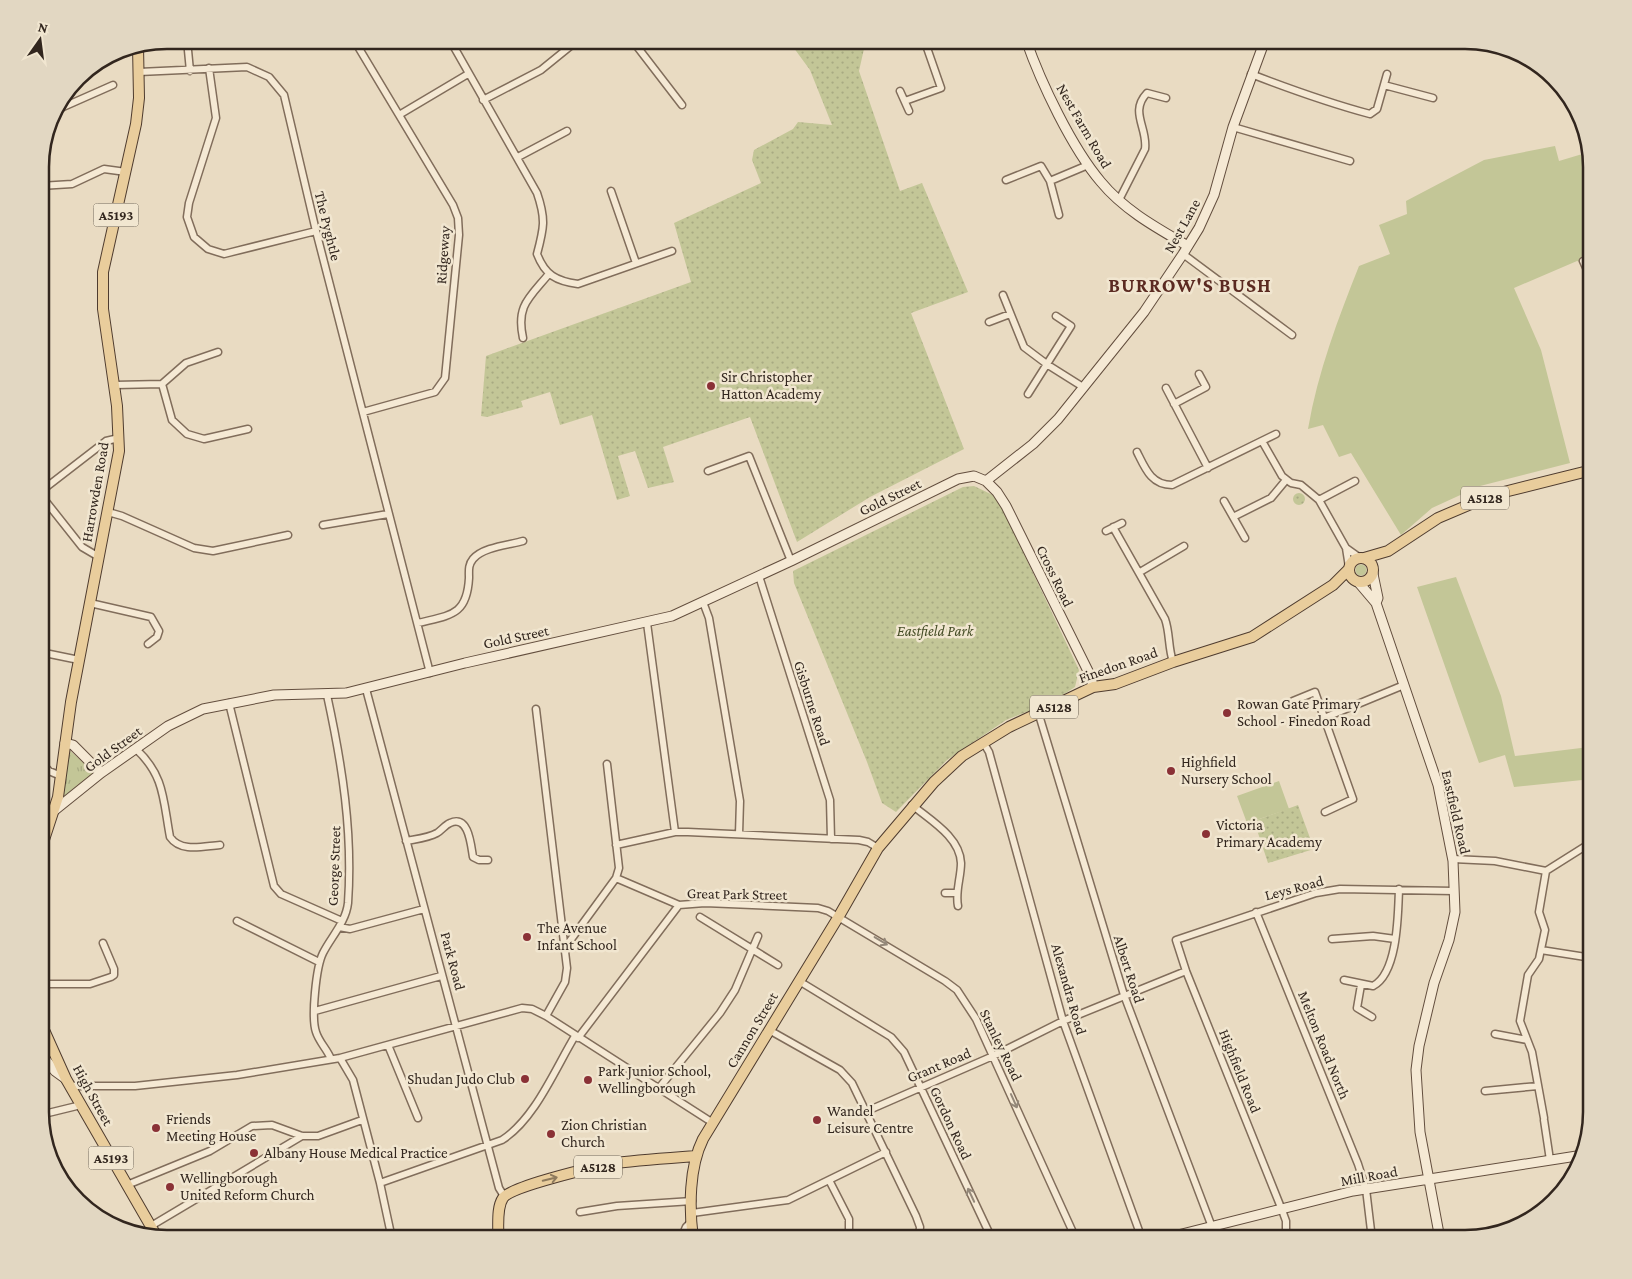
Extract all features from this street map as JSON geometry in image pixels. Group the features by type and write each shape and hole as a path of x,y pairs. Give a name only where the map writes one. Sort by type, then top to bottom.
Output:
{"main road":[{"name":"Harrowden Road","path":"49,827 55,810 62,776 65,743 108,512 119,438 115,385 103,309 104,272 136,124 138,52"},
{"name":"A5128","path":"1362,558 1388,551 1438,518 1492,495 1583,472"},
{"name":"A5128","path":"1373,573 1388,551"},
{"path":"1362,558 1370,562 1373,573 1369,580 1357,582 1350,576 1349,568 1353,561 1362,558"},
{"name":"Finedon Road","path":"839,916 878,848 912,805 962,756 1009,727 1039,715 1093,687 1115,684 1173,662 1252,637 1334,584 1349,568"},
{"name":"Finedon Road","path":"1334,584 1357,582"},
{"name":"Cannon Street","path":"693,1230 692,1201 696,1156 769,1030 839,916"},
{"name":"High Street","path":"49,1043 68,1082 152,1229"},
{"name":"A5128","path":"504,1196 530,1184 614,1163 696,1156"},
{"path":"498,1230 500,1203 504,1196"}],"street":[{"path":"188,49 190,71"},
{"name":"Ridgeway","path":"359,49 453,205 458,218 460,235 445,378 441,387 435,392 363,412"},
{"path":"455,49 518,157 544,212 545,224 537,254 548,275 563,282 578,284 672,251"},
{"path":"483,100 541,70 567,49"},
{"path":"639,49 682,105"},
{"path":"905,101 941,88 927,49"},
{"name":"Nest Farm Road","path":"1029,49 1032,60 1058,112 1088,165 1119,200 1185,250"},
{"name":"Nest Lane","path":"986,481 1033,444 1083,387 1144,312 1185,250 1199,228 1214,195 1251,74 1261,49"},
{"name":"The Pyghtle","path":"139,72 247,67 269,77 284,95 316,231 430,672"},
{"path":"209,68 216,118 189,203 187,217 194,237 208,249 224,254 316,231"},
{"path":"399,115 468,74"},
{"path":"1251,74 1286,89 1315,96 1370,114 1377,109 1387,74"},
{"path":"66,106 113,85"},
{"path":"1384,85 1433,98"},
{"path":"900,90 909,111"},
{"path":"1119,200 1145,149 1146,141 1138,115 1143,97 1147,93 1152,93 1166,98"},
{"path":"1234,127 1350,162"},
{"path":"518,157 567,131"},
{"path":"1050,181 1088,165"},
{"path":"1006,180 1041,166 1050,181 1059,214"},
{"path":"49,185 72,184 104,169 126,172"},
{"path":"611,191 636,263"},
{"path":"1185,250 1292,334"},
{"path":"523,338 519,321 526,300 548,275"},
{"path":"1003,295 1023,346 1048,365 1083,387"},
{"path":"989,322 1010,314"},
{"path":"1028,394 1071,326 1056,316"},
{"path":"115,385 162,384 186,363 218,352"},
{"path":"1174,404 1206,388 1199,374"},
{"path":"162,384 172,420 187,434 204,439 248,429"},
{"path":"1166,388 1208,468"},
{"path":"1137,452 1149,474 1162,485 1172,485 1276,434"},
{"path":"49,486 102,444 119,438"},
{"path":"1262,441 1282,476 1286,480 1302,485 1318,500 1346,548 1349,568"},
{"path":"708,471 749,456 791,561"},
{"name":"Gold Street","path":"55,810 101,773 136,749 177,722 203,709 274,695 327,695 366,689 464,663 672,616 791,561 958,479 974,476 986,481"},
{"path":"1233,517 1271,498 1286,480"},
{"name":"Cross Road","path":"986,481 1006,506 1091,677 1093,687"},
{"path":"1318,500 1355,481"},
{"path":"1224,501 1245,538"},
{"path":"49,505 82,547 99,557"},
{"path":"108,512 122,516 194,548 213,551 288,535"},
{"path":"323,526 388,514"},
{"path":"1106,531 1122,523"},
{"path":"1113,527 1165,619 1169,630 1168,648 1173,662"},
{"path":"418,623 452,614 459,610 468,590 469,566 478,555 523,540"},
{"path":"1140,572 1184,546"},
{"path":"1346,548 1362,558"},
{"name":"Eastfield Road","path":"1373,573 1378,598 1376,602"},
{"name":"Gisburne Road","path":"759,576 830,800 831,839"},
{"name":"Eastfield Road","path":"1357,582 1376,602 1438,785 1453,859 1455,912 1419,1046 1416,1070 1419,1123 1431,1180 1439,1230"},
{"path":"703,602 709,618 740,801 739,834"},
{"path":"90,603 146,614 151,617 159,631 157,637 148,644"},
{"path":"647,623 675,832"},
{"path":"49,654 79,660"},
{"path":"1324,718 1404,685"},
{"name":"Park Road","path":"366,689 454,1026 499,1188 504,1196"},
{"path":"1294,701 1315,692 1353,799 1324,812"},
{"name":"George Street","path":"327,695 342,765 348,813 348,904 340,924 319,962 314,1024 317,1034 331,1059"},
{"path":"229,703 274,886 281,894 350,929 424,909"},
{"path":"536,708 567,968 565,982 546,1016"},
{"name":"Albert Road","path":"1039,715 1124,996 1212,1227"},
{"name":"Alexandra Road","path":"983,742 989,752 1063,1021 1139,1230"},
{"path":"65,743 73,746 101,773"},
{"path":"136,749 148,760 157,774 170,837 174,843 186,847 220,845"},
{"path":"564,950 616,878 620,868 606,764"},
{"path":"49,771 62,776"},
{"path":"912,805 943,830 956,846 961,863 956,893 958,906"},
{"path":"406,841 437,833 451,823 458,822 464,825 468,832 473,857 479,860 488,860"},
{"path":"616,845 675,832 859,840 868,842 878,848"},
{"path":"1453,859 1495,861 1546,871 1583,848"},
{"path":"1546,871 1539,912 1545,930 1539,959 1528,975 1520,1021 1532,1052 1550,1160"},
{"path":"616,878 679,905"},
{"name":"Leys Road","path":"1176,940 1316,893 1340,889 1454,891"},
{"path":"1344,980 1373,986 1383,978 1395,940 1399,889"},
{"path":"945,893 956,893"},
{"name":"Great Park Street","path":"380,1183 502,1140 513,1133 528,1116 577,1037 679,905 705,903 818,908 839,916"},
{"name":"Melton Road North","path":"1256,912 1366,1189 1371,1230"},
{"name":"Stanley Road","path":"839,916 957,990 976,1019 1072,1230"},
{"path":"700,917 778,965"},
{"path":"237,921 319,962"},
{"path":"658,1088 720,1014 734,990 758,936"},
{"path":"1332,939 1373,936 1395,940"},
{"name":"Highfield Road","path":"1176,940 1186,972 1282,1210 1286,1221 1286,1230"},
{"path":"49,984 90,984 114,975 114,969 103,943"},
{"path":"1541,950 1583,957"},
{"name":"Grant Road","path":"867,1111 993,1056 1063,1021 1186,972"},
{"path":"315,1010 441,976"},
{"name":"Gordon Road","path":"799,981 891,1037 904,1052 988,1230"},
{"path":"1361,985 1356,1008 1372,1017"},
{"path":"49,1064 68,1082 134,1086 237,1074 340,1058 522,1008 532,1009 546,1016 714,1123"},
{"path":"769,1030 840,1070 852,1083 916,1216 920,1230"},
{"path":"1495,1034 1527,1040"},
{"path":"388,1044 418,1118"},
{"path":"340,1058 353,1080 390,1230"},
{"path":"1485,1091 1538,1086"},
{"path":"49,1113 81,1105"},
{"path":"127,1185 210,1151 252,1126 272,1125 302,1136 318,1136 362,1120"},
{"path":"150,1226 302,1136"},
{"path":"685,1230 692,1217 777,1203 886,1152"},
{"name":"Mill Road","path":"1200,1230 1366,1189 1574,1156"},
{"path":"829,1180 849,1218 849,1230"},
{"path":"580,1212 617,1206 692,1201"}],"green space":[{"name":"Sir Christopher Hatton Academy","path":"795,49 864,49 859,71 900,191 922,183 968,292 911,313 964,449 870,497 797,542 750,417 663,447 674,482 648,488 635,451 618,456 630,496 617,500 592,415 560,425 550,392 521,401 523,407 487,417 481,416 486,356 691,282 674,223 761,183 752,160 754,150 793,129 798,122 832,125 810,70"},
{"path":"1555,146 1559,161 1582,154 1583,263 1577,261 1514,288 1541,350 1570,463 1480,486 1432,508 1401,535 1351,453 1339,457 1323,425 1308,429 1312,408 1336,326 1359,266 1390,254 1379,225 1407,214 1406,201 1484,160"},
{"name":"Eastfield Park","path":"974,486 997,497 1079,670 1075,687 1052,702 1006,720 947,760 896,812 882,803 794,583 793,571 963,487"},
{"path":"1299,493 1305,499 1299,505 1293,499"},
{"path":"1361,564 1367,570 1361,576 1355,570"},
{"path":"1456,577 1501,696 1515,756 1583,748 1583,780 1514,787 1505,755 1479,763 1417,587"},
{"path":"68,749 96,774 60,802"},
{"path":"1279,781 1289,809 1247,823 1237,796"},
{"path":"1298,805 1314,849 1268,863 1254,821"}],"place":[{"name":"Sir Christopher Hatton Academy","path":"711,386"},
{"name":"Rowan Gate Primary School - Finedon Road","path":"1227,713"},
{"name":"Highfield Nursery School","path":"1171,771"},
{"name":"Victoria Primary Academy","path":"1206,834"},
{"name":"The Avenue Infant School","path":"527,937"},
{"name":"Shudan Judo Club","path":"525,1079"},
{"name":"Park Junior School, Wellingborough","path":"588,1080"},
{"name":"Wandel Leisure Centre","path":"817,1120"},
{"name":"Friends Meeting House","path":"156,1128"},
{"name":"Zion Christian Church","path":"551,1134"},
{"name":"Albany House Medical Practice","path":"254,1153"},
{"name":"Wellingborough United Reform Church","path":"170,1187"}],"district":[{"name":"BURROW'S BUSH","path":"1190,285"}]}
